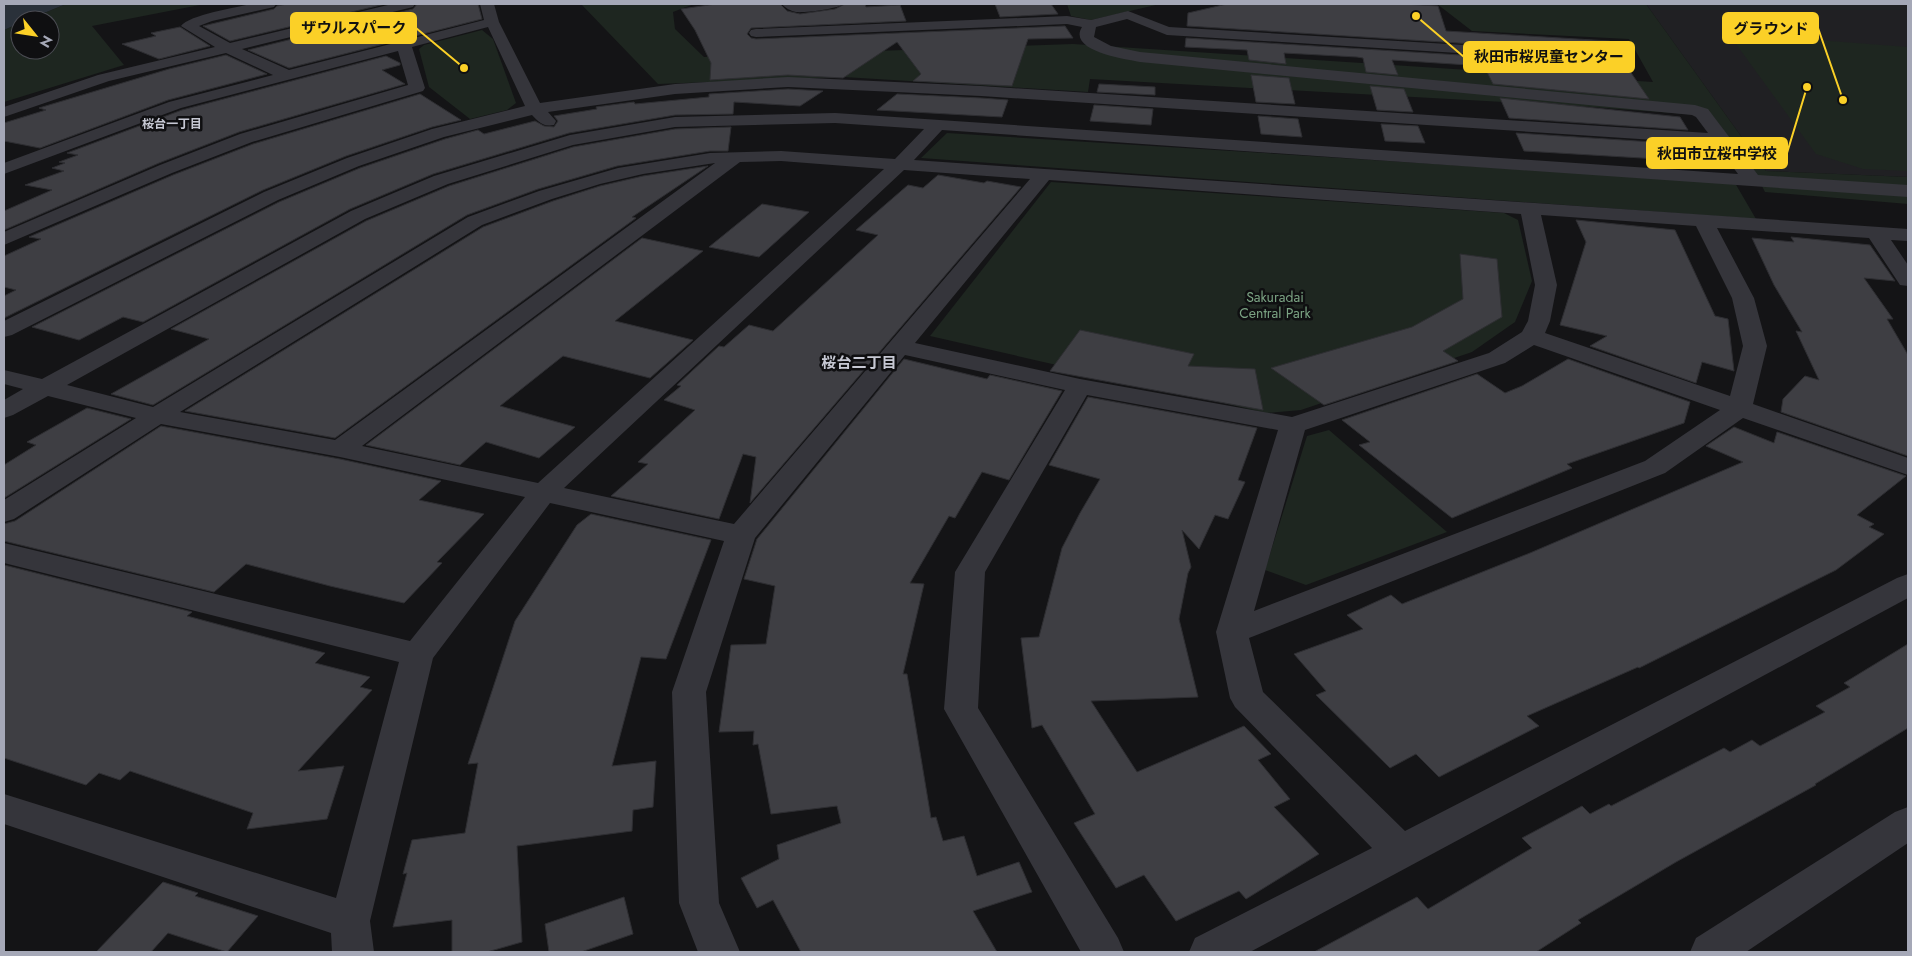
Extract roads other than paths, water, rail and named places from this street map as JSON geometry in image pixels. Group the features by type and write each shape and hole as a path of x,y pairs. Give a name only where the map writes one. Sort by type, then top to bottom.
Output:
{"street":[{"path":"269,4 208,18 188,26 228,48 286,75"},
{"path":"4,112 104,78 408,4"},
{"path":"487,4 492,22 535,109 570,140"},
{"path":"800,30 793,6 836,4"},
{"path":"756,33 1067,20 1092,24 1128,15 1167,31 1622,58"},
{"path":"4,169 175,105 492,22"},
{"path":"1092,24 1087,30 1087,39 1106,50 1122,54 1680,107 1702,113 1752,180"},
{"path":"4,239 166,169 246,138 300,120 417,88 404,46"},
{"path":"4,330 272,196 353,162 438,133 535,109 674,89 788,82 981,91 1722,139"},
{"path":"4,410 358,215 441,180 570,140 675,122 835,118 1908,191"},
{"path":"4,809 352,937 417,654 544,492 901,163 938,125"},
{"path":"340,449 736,156"},
{"path":"4,514 157,416 475,221 522,201 623,173 668,164 736,156 781,156 1908,235"},
{"path":"719,952 699,903 689,692 741,535 901,347 1044,174"},
{"path":"901,347 1080,386 1292,425 1497,358 1532,336 1539,322 1546,284 1530,209"},
{"path":"1232,632 1655,467 1739,408 1755,346 1743,298 1704,222"},
{"path":"1876,233 1908,280"},
{"path":"1532,336 1908,468"},
{"path":"4,377 157,416 340,449 741,535"},
{"path":"1080,386 970,572 961,709 1103,952"},
{"path":"1292,425 1232,632 1247,698 1400,851"},
{"path":"4,553 417,654"},
{"path":"1210,952 1908,585"},
{"path":"1711,952 1908,823"}],"place":[{"name":"秋田市桜児童センター","path":"1416,16"},
{"name":"ザウルスパーク","path":"464,68"},
{"name":"秋田市立桜中学校","path":"1807,87"},
{"name":"グラウンド","path":"1843,100"}],"district":[{"name":"桜台一丁目","path":"172,124"},
{"name":"桜台二丁目","path":"859,363"}],"park label":[{"name":"Sakuradai Central Park","path":"1275,306"}]}
